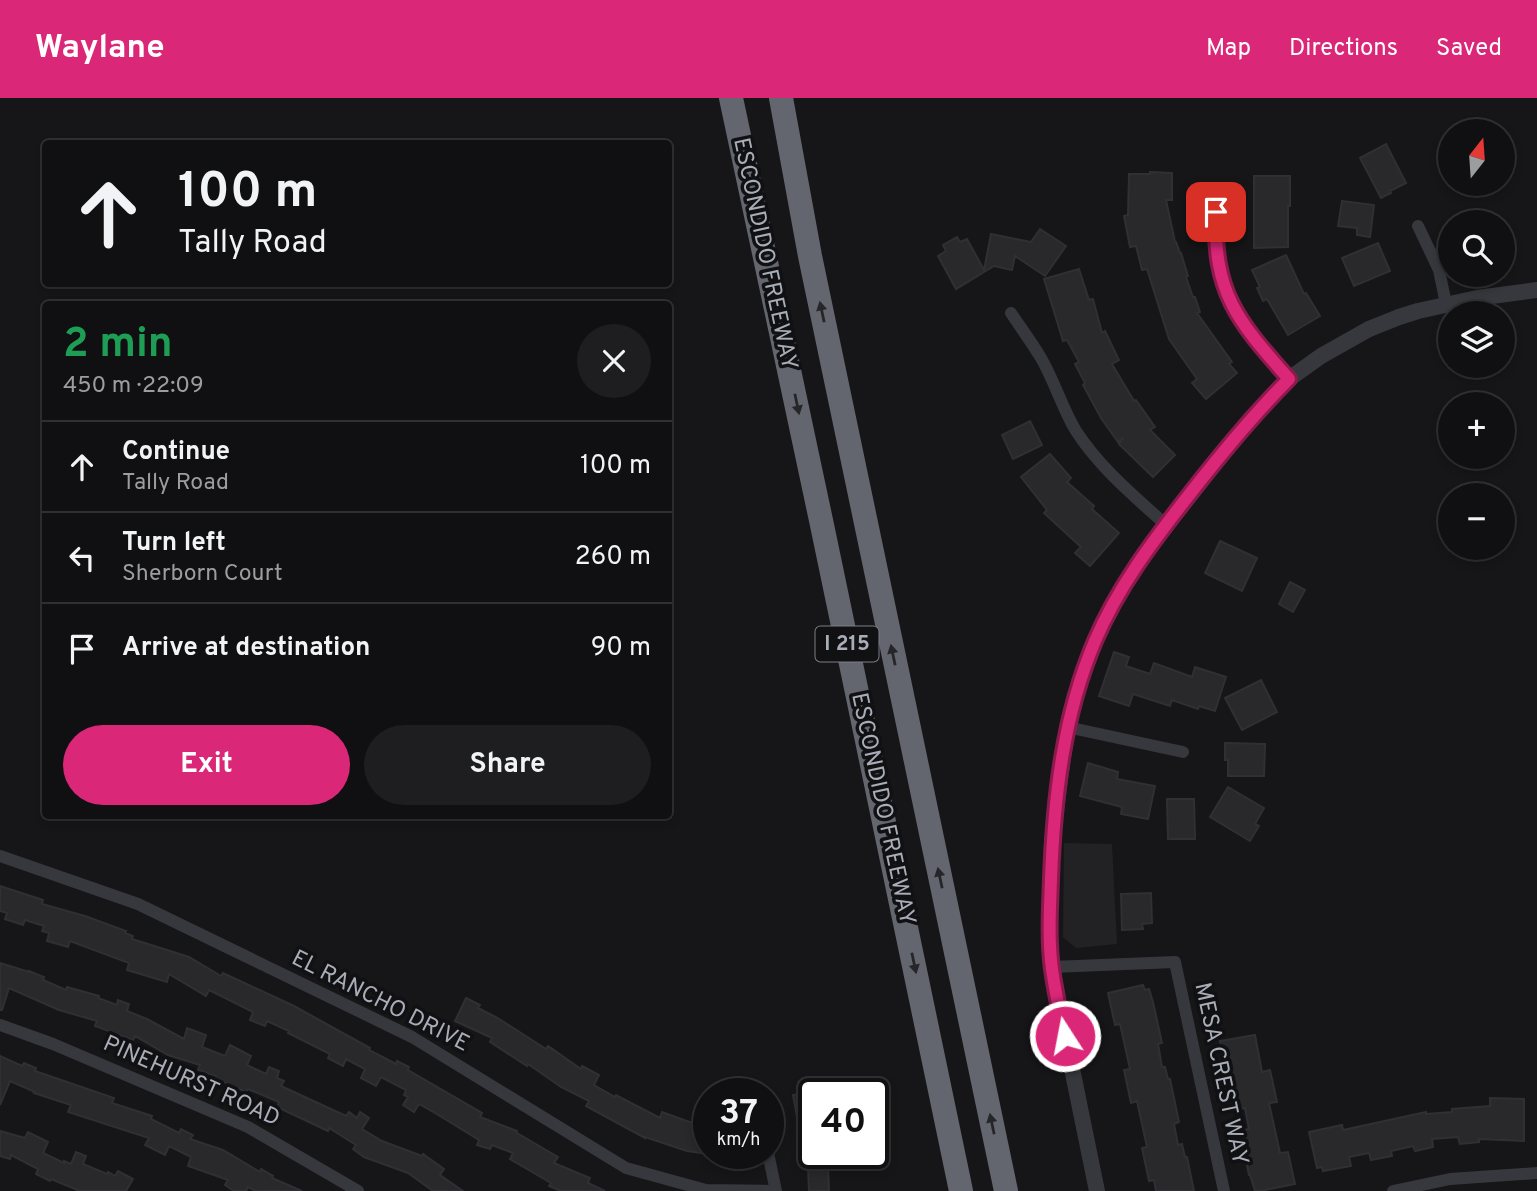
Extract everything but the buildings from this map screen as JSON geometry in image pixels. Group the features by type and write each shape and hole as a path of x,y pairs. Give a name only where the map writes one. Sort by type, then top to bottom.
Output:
{"highway":[{"name":"ESCONDIDO FREEWAY","path":"731,98 961,1191"},
{"name":"ESCONDIDO FREEWAY","path":"781,98 810,256 1006,1191"}],"street":[{"path":"1216,212 1217,263 1223,286 1245,328 1289,379"},
{"path":"1418,226 1438,270 1445,301"},
{"path":"1462,301 1537,290"},
{"path":"1097,1191 1052,967 1049,923 1052,841 1067,727 1095,640 1120,591 1144,554 1251,418 1289,379 1321,356 1369,329 1418,310 1438,306"},
{"path":"1011,313 1042,359 1063,407 1092,453 1116,480 1166,525"},
{"path":"1067,727 1183,752"},
{"name":"EL RANCHO DRIVE","path":"0,856 138,904 412,1037 626,1168 706,1190 776,1191"},
{"name":"MESA CREST WAY","path":"1052,967 1175,962 1224,1191"},
{"name":"PINEHURST ROAD","path":"0,1024 248,1127 358,1191"},
{"path":"771,1169 776,1191"},
{"path":"1393,1191 1450,1179 1537,1173"}],"shaded area":[{"path":"1064,843 1112,844 1117,944 1076,948 1063,937"}],"route":[{"path":"1065,1036 1052,967 1049,923 1052,841 1067,727 1075,696 1095,640 1120,591 1144,554 1251,418 1289,379 1245,328 1223,286 1217,263 1216,212"}]}
